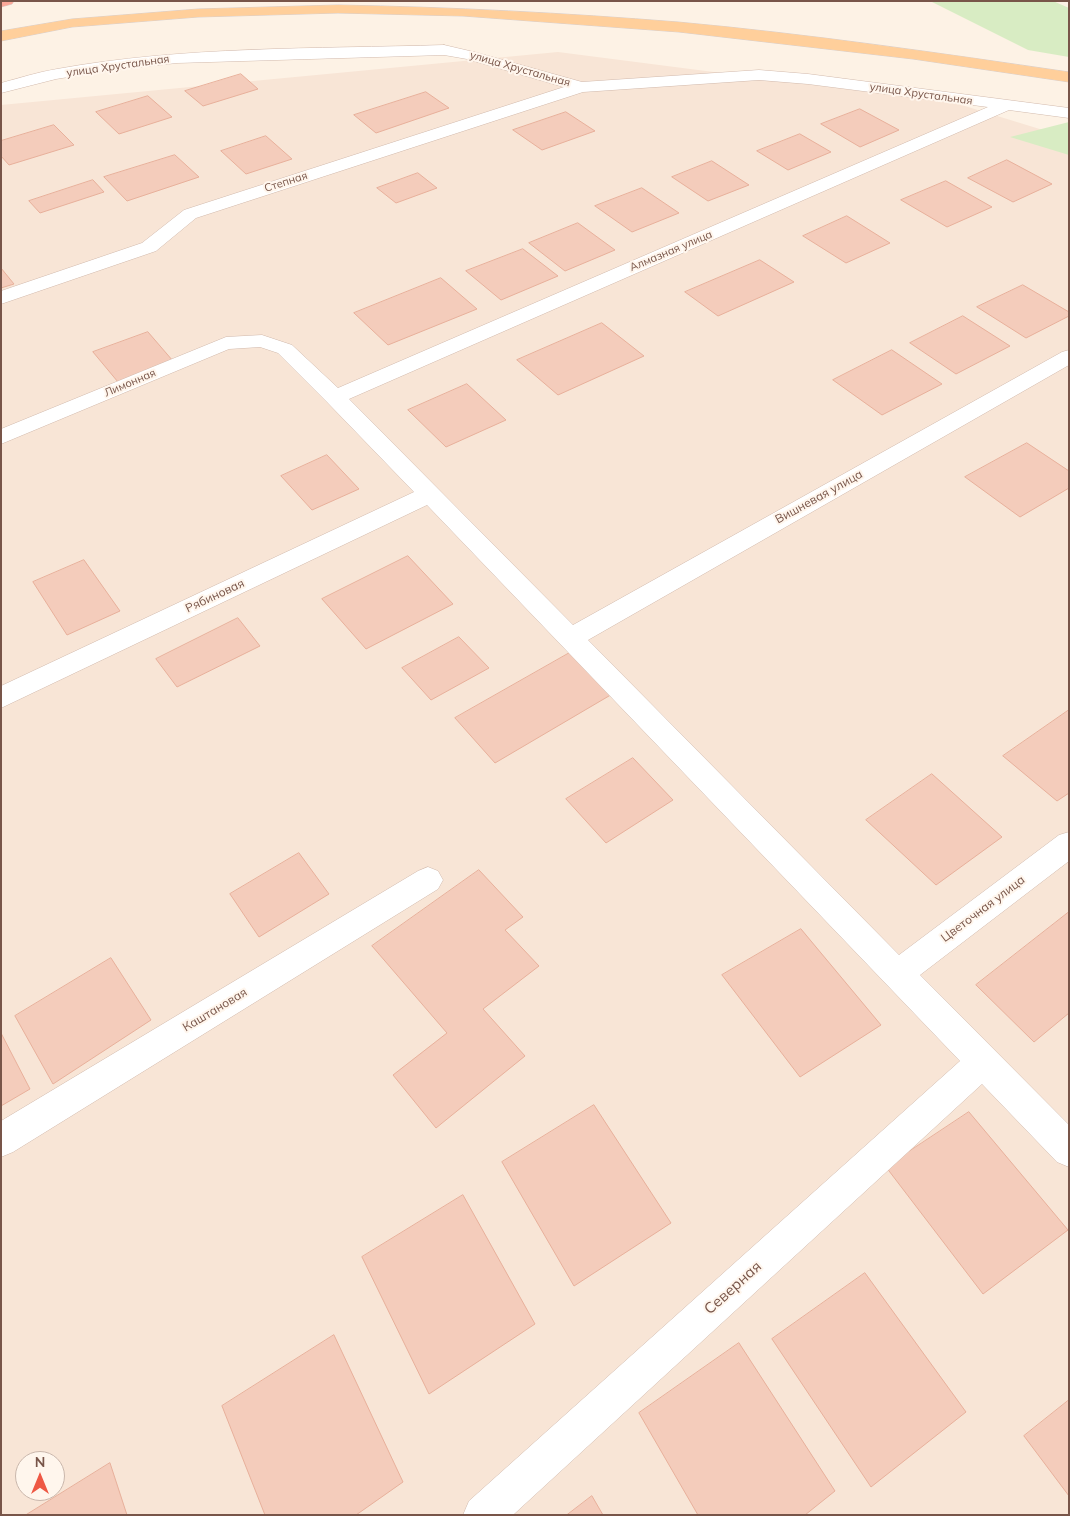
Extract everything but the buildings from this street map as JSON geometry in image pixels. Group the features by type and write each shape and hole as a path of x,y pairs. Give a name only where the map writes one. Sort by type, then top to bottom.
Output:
{"highway":[{"path":"1,3 7,1"}],"main road":[{"path":"1,36 72,23 198,13 338,9 464,12 689,28 913,54 1069,76"}],"street":[{"name":"улица Хрустальная","path":"1,88 55,74 112,65 177,58 444,50 469,54 581,87 760,76 808,79 1069,113"},
{"name":"Степная","path":"1,298 149,247 190,214 581,87"},
{"name":"Алмазная улица","path":"335,397 1006,106"},
{"name":"Лимонная","path":"1,436 226,343 262,341 286,349 335,397"},
{"name":"Вишневая улица","path":"570,638 1069,356"},
{"path":"335,397 1069,1150"},
{"name":"Рябиновая","path":"1,698 430,494"},
{"name":"Цветочная улица","path":"898,974 1069,844"},
{"name":"Каштановая","path":"1,1140 428,880"},
{"name":"Северная","path":"482,1515 983,1062"}],"shaded area":[{"path":"558,52 955,103 1069,138 1069,1515 1,1515 1,105"}],"green space":[{"path":"930,1 1053,1 1069,8 1069,57 1028,50"},
{"path":"1069,122 1069,155 1010,137"}]}
